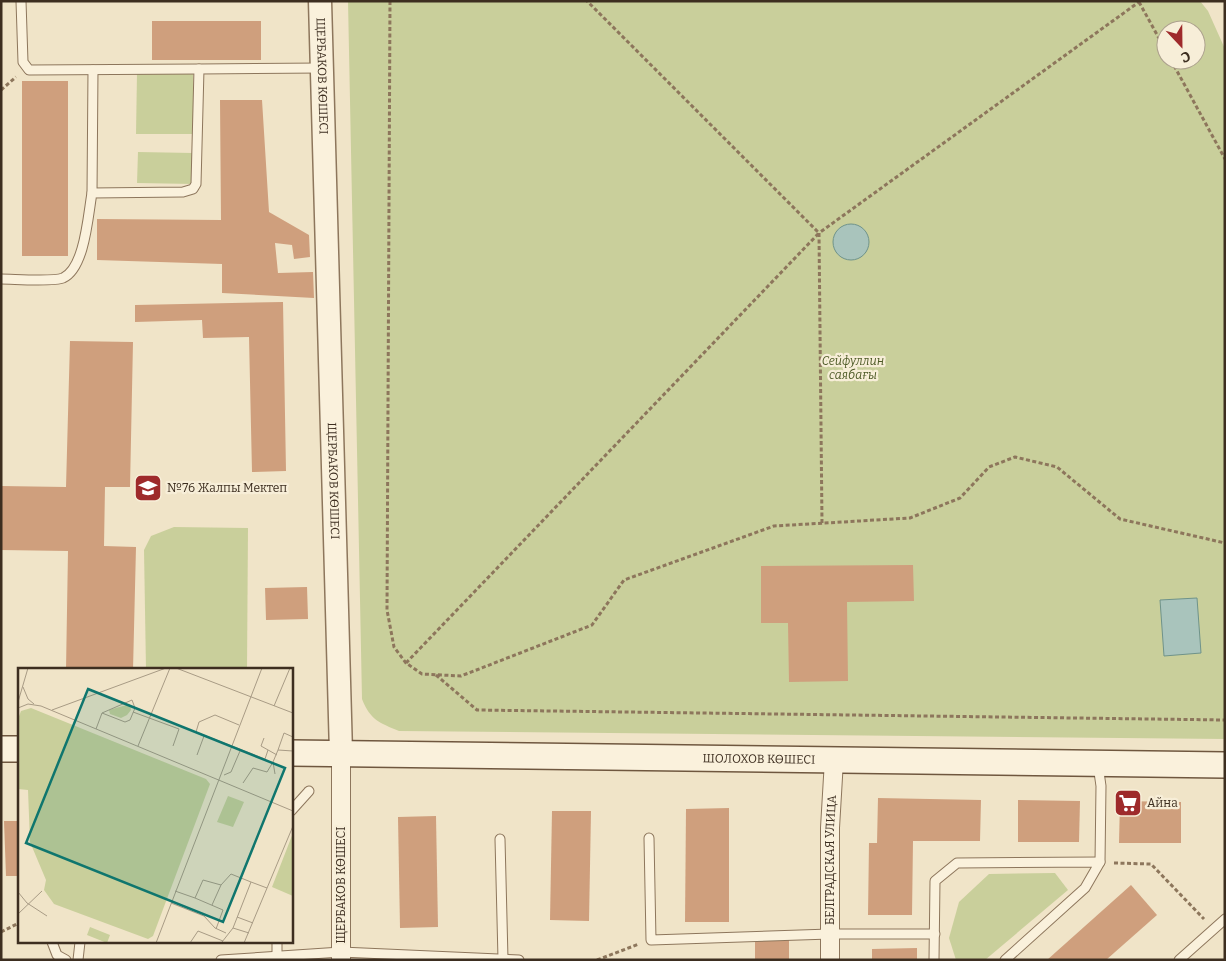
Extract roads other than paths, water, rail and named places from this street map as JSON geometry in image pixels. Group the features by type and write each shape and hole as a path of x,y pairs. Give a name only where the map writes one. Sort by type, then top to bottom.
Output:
{"main road":[{"path":"1,749 18,749"},
{"name":"ШОЛОХОВ КӨШЕСІ","path":"292,753 1225,765"}],"street":[{"name":"ЩЕРБАКОВ КӨШЕСІ","path":"320,1 341,753 341,956"},
{"name":"БЕЛГРАДСКАЯ УЛИЦА","path":"830,960 830,828 834,760"}],"lane":[{"path":"21,1 23,62 25,68 29,70 322,68"},
{"path":"92,193 184,192 193,189 196,184 199,69"},
{"path":"1,279 62,278 72,271 79,260 92,193 93,70"},
{"path":"1005,960 1085,888 1100,862 1102,786 1098,763"},
{"path":"292,810 308,791"},
{"path":"649,838 651,940 830,934 935,934"},
{"path":"500,839 502,959"},
{"path":"934,960 935,881 956,863 1100,862"},
{"path":"1179,960 1225,919"},
{"path":"53,944 56,955 66,960"},
{"path":"78,960 80,944"},
{"path":"277,944 277,956"},
{"path":"221,960 277,956 341,956 520,960"}],"water":[{"path":"851,224 858,225 864,229 868,235 868,249 864,255 858,259 851,260 844,259 838,255 834,249 833,242 834,235 838,229 844,225"},
{"path":"1197,598 1201,653 1164,656 1160,600"}],"place":[{"name":"№76 Жалпы Мектеп","path":"148,488"},
{"name":"Айна","path":"1128,803"}],"park label":[{"name":"Сейфуллин саябағы","path":"853,368"}]}
